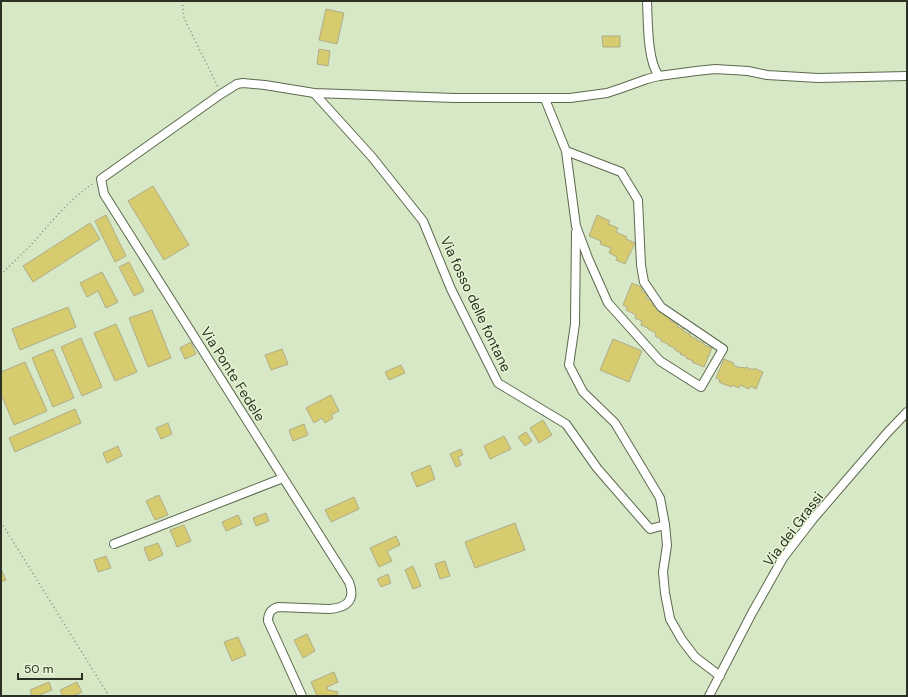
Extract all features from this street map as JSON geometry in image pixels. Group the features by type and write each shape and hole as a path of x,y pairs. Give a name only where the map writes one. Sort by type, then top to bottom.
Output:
{"street":[{"path":"647,1 651,52 654,68 659,76"},
{"path":"101,179 221,94 236,84 243,83 314,93 455,98 544,99 599,95 647,78 715,69 748,71 767,75 818,78 907,76"},
{"name":"Via fosso delle fontane","path":"314,93 372,157 423,221 451,288 498,383 566,424 597,468 650,529 665,525"},
{"path":"544,99 566,151 576,226 574,324 569,365 583,392 615,423 660,498 667,545 663,572 670,618 682,640 695,657 720,676"},
{"path":"566,151 621,172 638,200 641,265 644,282 661,307 722,349 701,387 660,361 608,303 576,226"},
{"name":"Via Ponte Fedele","path":"101,179 104,194 351,587 348,602 343,607 337,609 278,607 273,609 269,614 269,623 302,696"},
{"name":"Via dei Grassi","path":"709,696 752,613 784,558 818,514 907,412"},
{"path":"114,544 283,478"}],"path":[{"path":"182,1 184,18 221,94"},
{"path":"1,275 69,203 84,189 101,179"},
{"path":"1,522 109,696"}],"building":[{"path":"326,9 344,13 337,44 319,40"},
{"path":"602,36 620,36 620,47 603,47"},
{"path":"319,49 330,51 328,66 317,64"},
{"path":"153,186 189,245 164,260 128,201"},
{"path":"106,215 126,256 115,262 95,221"},
{"path":"597,215 610,221 608,224 618,228 616,232 635,243 625,264 616,260 617,257 609,253 611,248 600,244 601,241 589,236"},
{"path":"90,223 100,239 33,282 23,266"},
{"path":"129,262 144,291 134,296 119,267"},
{"path":"102,272 118,302 106,308 98,291 87,297 80,283"},
{"path":"632,283 643,288 641,291 648,294 646,298 653,302 652,305 661,308 660,311 671,319 670,321 678,324 677,327 684,329 683,331 690,334 690,336 712,348 704,367 692,362 693,361 675,350 676,349 661,341 661,339 655,336 656,333 641,325 642,321 635,318 636,315 626,310 627,307 623,305"},
{"path":"68,307 76,327 20,350 12,329"},
{"path":"152,310 171,358 148,367 129,318"},
{"path":"116,324 137,372 115,381 94,333"},
{"path":"81,338 102,387 82,396 61,347"},
{"path":"613,339 642,351 629,382 600,370"},
{"path":"191,342 196,354 185,359 180,348"},
{"path":"53,349 74,398 53,407 32,358"},
{"path":"282,349 288,364 271,370 265,355"},
{"path":"724,359 734,363 733,365 740,368 746,367 753,370 754,368 763,372 756,389 751,386 749,389 740,385 739,388 732,385 731,387 719,382 720,380 716,378"},
{"path":"25,362 47,411 14,425 1,394 1,372"},
{"path":"401,365 405,373 389,380 385,372"},
{"path":"331,395 339,411 331,415 333,418 325,423 322,418 314,423 306,408"},
{"path":"75,409 81,423 15,452 9,438"},
{"path":"543,420 552,435 539,443 530,428"},
{"path":"168,423 172,434 161,439 156,428"},
{"path":"304,424 308,435 293,441 289,430"},
{"path":"526,432 532,441 525,446 518,437"},
{"path":"504,436 511,449 490,459 484,446"},
{"path":"118,446 122,456 107,463 103,453"},
{"path":"461,449 463,455 458,457 461,465 456,467 450,454"},
{"path":"430,465 435,479 417,487 411,473"},
{"path":"159,495 168,515 155,520 146,501"},
{"path":"354,497 359,509 331,522 325,510"},
{"path":"266,513 269,521 256,526 253,518"},
{"path":"238,515 242,524 226,531 222,522"},
{"path":"515,523 525,550 475,568 465,542"},
{"path":"184,525 191,541 177,547 170,530"},
{"path":"396,536 400,545 387,551 392,561 379,567 370,548"},
{"path":"158,543 163,555 149,561 144,548"},
{"path":"106,556 111,568 98,572 94,560"},
{"path":"445,561 450,576 440,579 435,564"},
{"path":"413,566 421,586 413,589 405,570"},
{"path":"1,569 6,580 1,582"},
{"path":"388,574 391,583 381,587 377,579"},
{"path":"307,634 315,651 303,658 294,640"},
{"path":"238,637 246,655 232,661 224,642"},
{"path":"334,672 338,682 327,687 328,690 338,692 337,696 317,696 311,682"},
{"path":"49,682 52,690 37,696 32,696 30,690"},
{"path":"77,682 82,692 73,696 63,696 60,690"}]}
